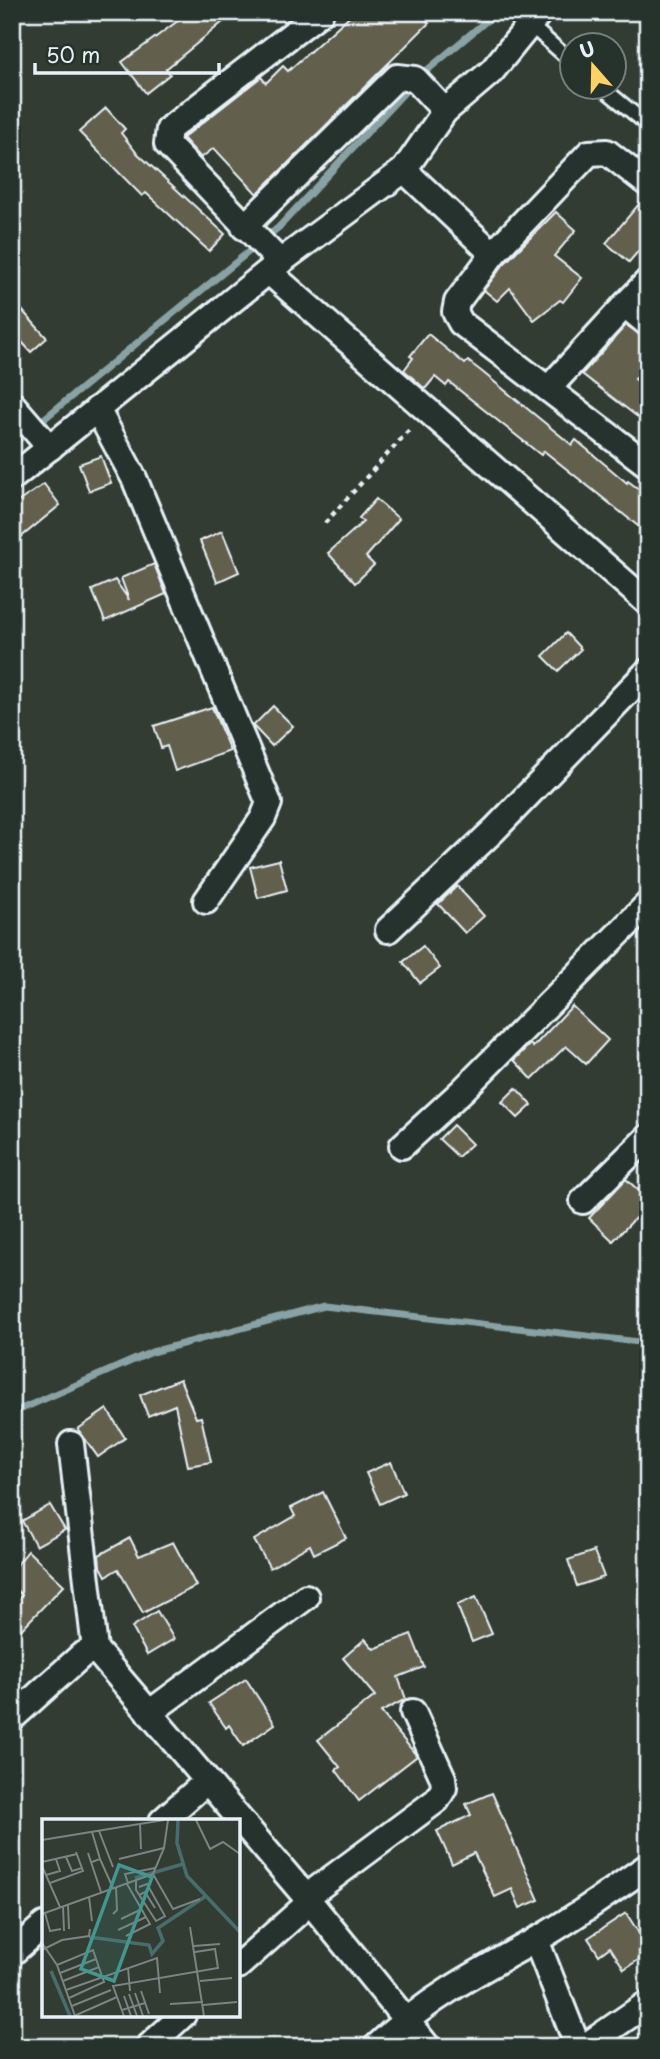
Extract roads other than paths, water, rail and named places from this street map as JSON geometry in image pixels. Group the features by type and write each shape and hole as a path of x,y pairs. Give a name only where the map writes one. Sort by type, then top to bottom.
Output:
{"street":[{"path":"321,12 169,129 167,144 263,249 427,410 648,603"},
{"path":"263,249 404,170 439,105 492,71 535,18"},
{"path":"12,478 44,441 97,409 263,249 394,79 405,76 415,79 439,105"},
{"path":"648,184 607,152 589,153 493,254 461,293 455,312 461,323 648,465"},
{"path":"404,170 493,254"},
{"path":"548,389 648,281"},
{"path":"625,305 648,324"},
{"path":"17,409 44,441"},
{"path":"97,409 134,478 269,803 263,818 206,901"},
{"path":"388,930 494,830 648,671"},
{"path":"402,1146 473,1080 648,904"},
{"path":"583,1201 648,1137"},
{"path":"71,1444 95,1649 239,1819"},
{"path":"149,1713 306,1597"},
{"path":"12,1718 82,1655 95,1649"},
{"path":"240,1964 308,1900 437,1800 444,1788 443,1778 413,1712"},
{"path":"164,1819 207,1781"},
{"path":"240,1820 428,2047"},
{"path":"376,2047 406,2018 510,1952 536,1940 648,1866"},
{"path":"12,1953 42,1927"},
{"path":"536,1940 578,2047"},
{"path":"584,2047 648,2003"},
{"path":"148,2047 181,2017"}],"lane":[{"path":"535,18 558,45"},
{"path":"620,102 648,125"}],"waterway":[{"path":"419,77 497,12"},
{"path":"12,445 279,227 411,85"},
{"path":"12,1413 152,1352 324,1306 648,1343"}]}
